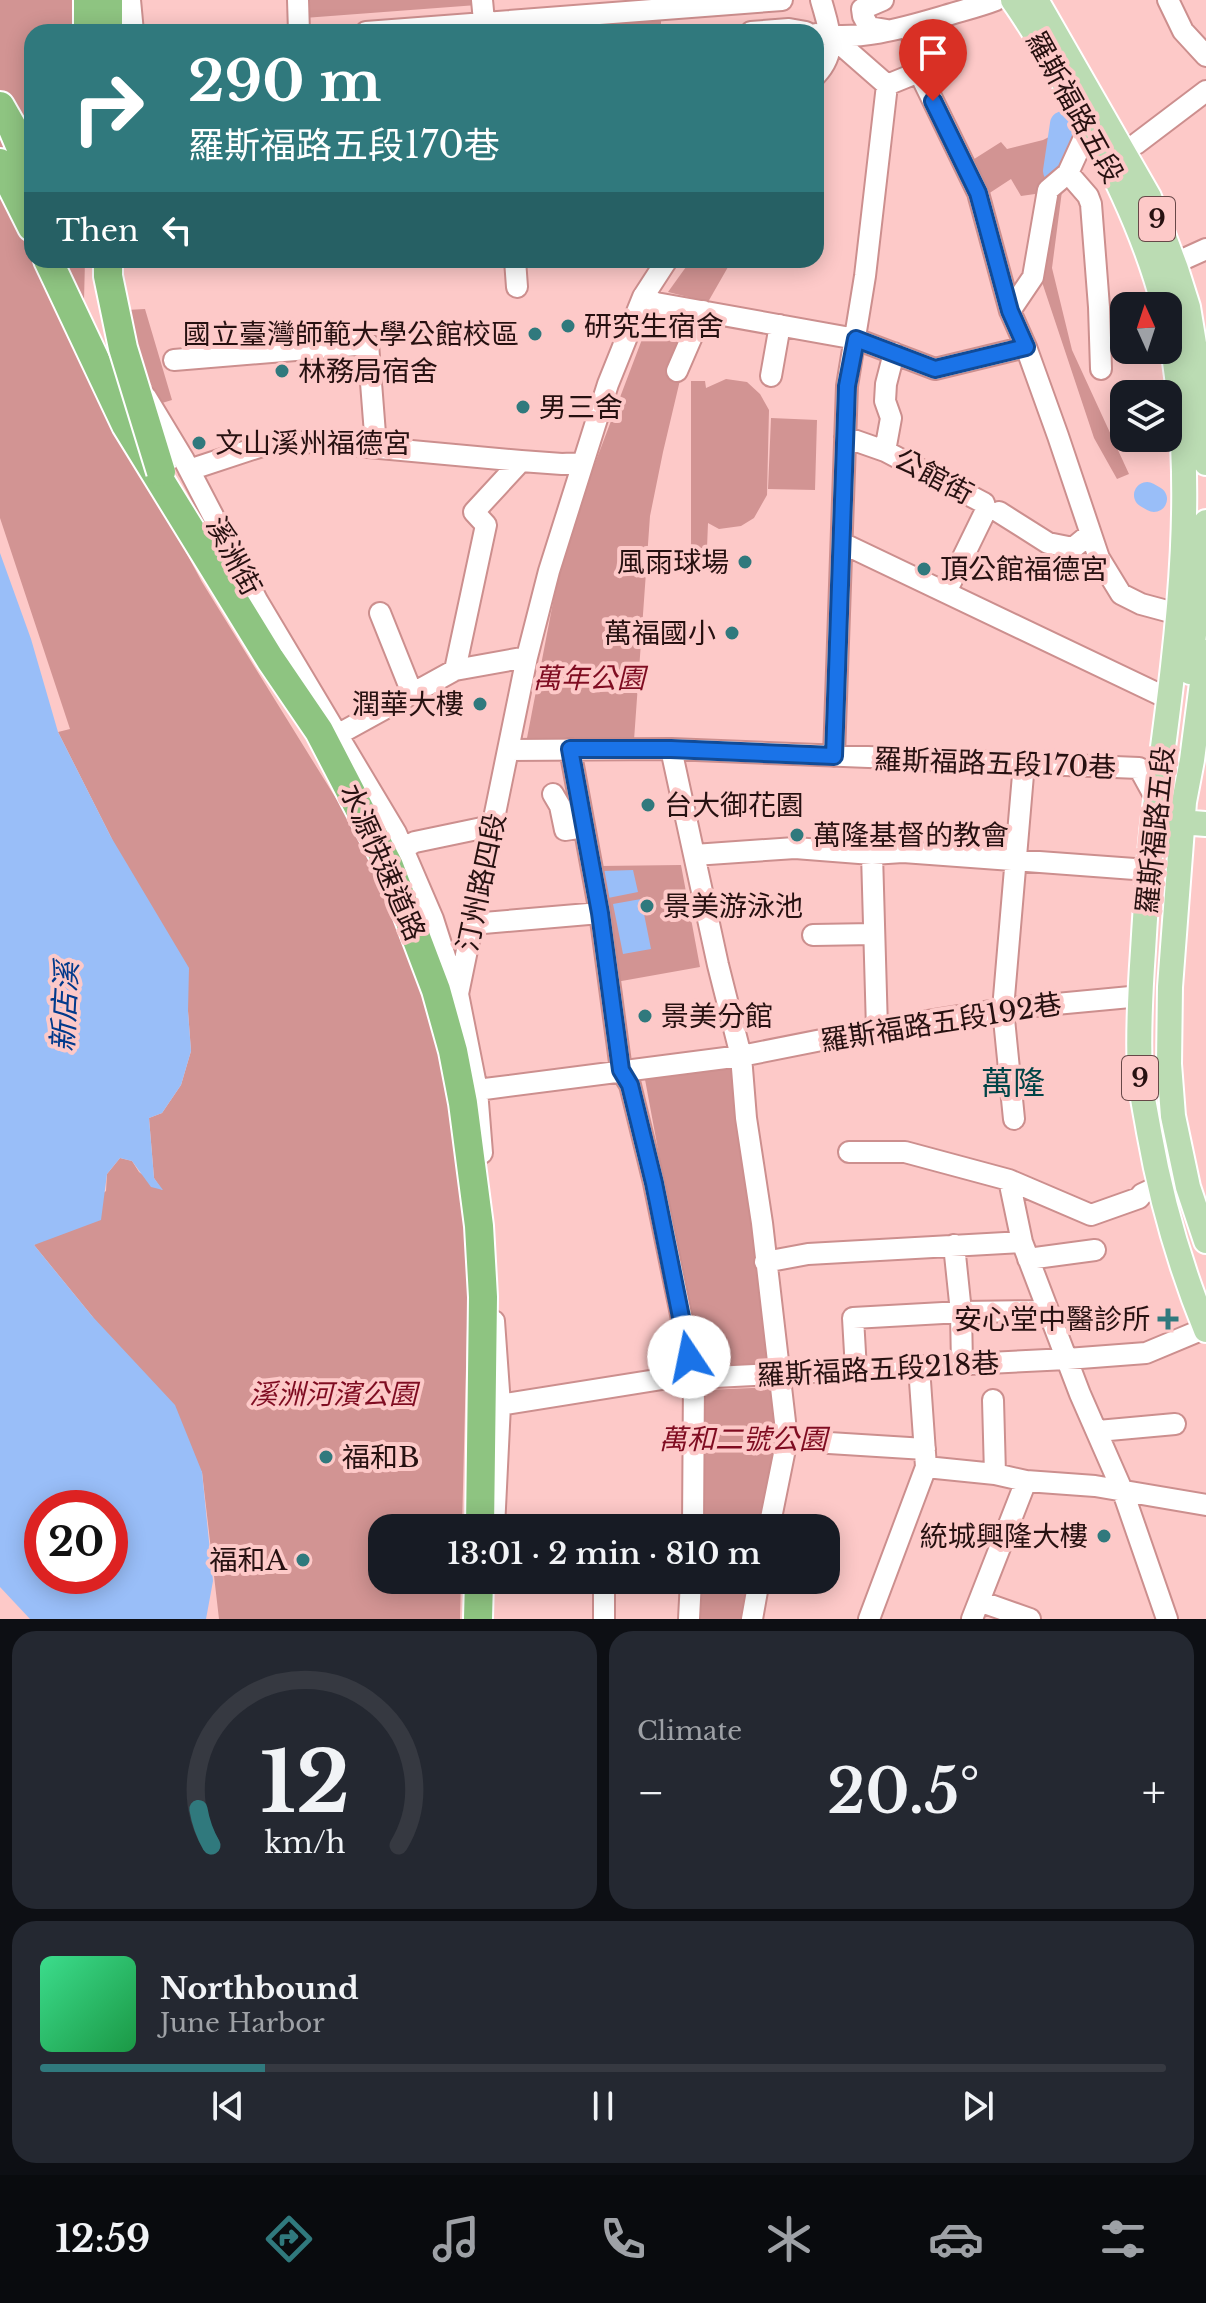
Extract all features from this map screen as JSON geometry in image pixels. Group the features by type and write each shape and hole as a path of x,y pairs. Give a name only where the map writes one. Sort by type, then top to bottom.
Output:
{"highway":[{"path":"88,0 88,24"},
{"path":"105,0 105,24"},
{"path":"0,106 24,155"},
{"path":"0,163 24,211"},
{"path":"52,268 126,425"},
{"name":"水源快速道路","path":"71,268 161,472 214,565 330,749 390,866 428,963 463,1089 484,1260 482,1514"},
{"path":"105,268 114,384 126,425"},
{"path":"106,268 123,348 161,472"},
{"name":"水源快速道路","path":"126,425 270,659 319,731 389,866 436,990 463,1103 479,1226 483,1297 482,1514"},
{"path":"480,1619 481,1594"}],"main road":[{"name":"羅斯福路五段","path":"1013,0 1031,25 1104,152 1155,271 1160,292"},
{"name":"9","path":"1020,0 1031,25"},
{"name":"9","path":"1036,0 1149,197 1176,269 1188,307 1201,386 1206,463"},
{"name":"羅斯福路五段","path":"1053,0 1136,144 1166,210 1195,254 1206,328"},
{"name":"羅斯福路五段","path":"1175,364 1184,431 1183,546 1169,699 1148,870 1141,996 1141,1083 1159,1186 1179,1256 1206,1328"},
{"name":"9","path":"1195,813 1181,759 1206,522"},
{"name":"羅斯福路五段","path":"1206,652 1192,760 1195,813 1170,987 1169,1064 1173,1116 1188,1187 1206,1241"},
{"path":"1155,809 1195,813"}],"street":[{"path":"130,0 132,24"},
{"path":"298,0 299,24"},
{"path":"482,0 484,24"},
{"path":"503,24 580,8 782,0"},
{"path":"821,0 823,24"},
{"path":"883,0 862,9 869,27 900,28"},
{"path":"824,35 862,36 996,0"},
{"path":"1168,0 1183,31 1205,53"},
{"path":"900,28 978,193 1010,311 1026,347 1099,558 1121,594 1141,604 1178,614"},
{"path":"824,35 827,61 824,65"},
{"path":"824,35 887,85"},
{"path":"887,85 919,72"},
{"path":"834,756 847,386 872,221 887,85"},
{"path":"1136,144 1206,91"},
{"path":"1010,311 1033,277 1048,190 1068,173 1089,127"},
{"path":"1068,173 1091,204 1101,369"},
{"name":"溪洲街","path":"106,268 114,293 121,345 135,379 189,470 258,602 396,833 433,919 458,994"},
{"path":"516,268 517,287"},
{"name":"汀州路四段","path":"495,1514 500,1405 477,1090 458,994 527,657 549,571 608,384 643,297 662,268"},
{"path":"643,297 656,303 856,339 935,369 1026,347"},
{"path":"677,371 703,311"},
{"path":"771,376 780,325"},
{"path":"174,360 368,344 375,434 371,446"},
{"path":"885,451 891,418 885,401 886,384 894,353"},
{"name":"公館街","path":"845,437 885,451 984,503 986,510 946,592"},
{"path":"189,470 259,447 314,442 521,461 582,463"},
{"path":"455,670 486,525 474,512 521,461"},
{"path":"999,512 1048,543 1073,548 1090,534"},
{"path":"842,543 1169,699"},
{"path":"380,613 412,693"},
{"path":"337,735 455,670 527,657"},
{"path":"570,749 600,913 621,1070 630,1085 654,1183 694,1378 693,1514"},
{"path":"671,749 741,1056 746,1118 762,1223 787,1439 772,1514"},
{"name":"羅斯福路五段170巷","path":"508,750 671,749 1139,768 1155,809"},
{"path":"1014,1119 1003,1009 1024,763"},
{"path":"553,794 560,806 565,830 584,827"},
{"path":"403,848 415,842 482,828 492,830"},
{"path":"694,855 795,848 872,854 903,852 1148,870"},
{"path":"872,854 877,1029"},
{"path":"472,924 600,913"},
{"path":"813,935 874,934"},
{"name":"羅斯福路五段192巷","path":"477,1090 741,1056 877,1029 1003,1009 1141,996"},
{"path":"849,1152 905,1152 1009,1180 1091,1215 1139,1198 1159,1186"},
{"path":"1009,1180 1025,1250 1123,1492 1167,1619"},
{"path":"765,1262 808,1254 954,1245 1025,1250 1095,1250"},
{"path":"954,1245 961,1312 962,1365"},
{"path":"856,1370 853,1318 1048,1311"},
{"name":"羅斯福路五段218巷","path":"500,1405 681,1376 694,1378 962,1365 1146,1353 1206,1328"},
{"path":"869,1619 925,1458 919,1367"},
{"path":"993,1400 995,1474"},
{"path":"1098,1431 1175,1424"},
{"path":"829,1443 925,1458 1026,1481 1095,1486 1206,1505"},
{"path":"1026,1481 975,1610 1030,1619"},
{"path":"490,1619 491,1594"},
{"path":"604,1594 604,1619"},
{"path":"689,1619 690,1594"},
{"path":"752,1619 756,1594"}],"green space":[{"name":"溪洲河濱公園","path":"0,0 90,0 89,24 24,24 24,268 85,268 84,301 102,396 202,582 389,884 444,1060 469,1247 462,1514 368,1514 368,1594 461,1594 460,1619 219,1619 202,1472 92,1316 34,1245 106,1191 107,1174 120,1158 132,1161 139,1172 162,1190 154,1178 149,1118 162,1113 181,1085 191,1051 188,1011 111,837 58,732 70,729 0,518"},
{"path":"304,0 477,0 477,5 304,18"},
{"path":"656,17 661,21 661,24 596,24"},
{"path":"1051,136 1053,168 1058,175 1039,196 1021,196 1011,179 985,196 971,161 1001,142 1007,149"},
{"path":"1062,191 1052,268 1072,350 1110,433 1110,452 1119,452 1129,474 1117,479 1094,438 1040,276 1054,194"},
{"path":"685,268 727,268 708,302 668,292"},
{"path":"145,309 172,400 162,403 143,372 126,310"},
{"name":"萬年公園","path":"652,313 694,321 650,516 634,740 527,738 564,545"},
{"path":"726,379 747,382 760,394 769,410 767,495 754,518 741,526 719,529 708,523 707,548 691,548 691,381 705,381 706,388"},
{"path":"771,418 817,420 815,490 768,489"},
{"name":"景美游泳池","path":"681,865 700,967 616,982 600,866"},
{"path":"731,1063 776,1365 705,1368 697,1360 644,1074"},
{"name":"萬和二號公園","path":"778,1387 781,1441 768,1514 703,1514 705,1390"},
{"path":"699,1594 751,1594 747,1619 698,1619"}],"water":[{"name":"新店溪","path":"0,553 31,639 58,732 111,837 189,968 191,1051 181,1085 162,1113 149,1118 154,1178 163,1190 151,1187 132,1161 120,1158 107,1174 101,1220 34,1245 92,1316 175,1405 202,1472 213,1581 206,1619 30,1619 0,1587"},
{"path":"633,870 638,892 608,898 603,871"},
{"path":"641,899 651,949 623,954 613,904"}],"waterway":[{"path":"1056,171 1063,124"},
{"path":"1147,495 1154,499"}],"place":[{"name":"研究生宿舍","path":"568,326"},
{"name":"國立臺灣師範大學公館校區","path":"535,334"},
{"name":"林務局宿舍","path":"282,371"},
{"name":"男三舍","path":"523,407"},
{"name":"文山溪州福德宮","path":"199,443"},
{"name":"風雨球場","path":"745,562"},
{"name":"頂公館福德宮","path":"924,569"},
{"name":"萬福國小","path":"732,633"},
{"name":"潤華大樓","path":"480,704"},
{"name":"台大御花園","path":"648,805"},
{"name":"萬隆基督的教會","path":"797,835"},
{"name":"景美游泳池","path":"647,906"},
{"name":"景美分館","path":"645,1016"},
{"name":"安心堂中醫診所","path":"1168,1319"},
{"name":"福和B","path":"326,1457"},
{"name":"統城興隆大樓","path":"1104,1536"},
{"name":"福和A","path":"303,1560"}],"district":[{"name":"萬隆","path":"1013,1083"}],"route":[{"path":"689,1357 654,1183 630,1085 621,1070 600,913 570,749 671,749 834,756 847,386 856,339 935,369 1026,347 1010,311 978,193 933,101"}]}
